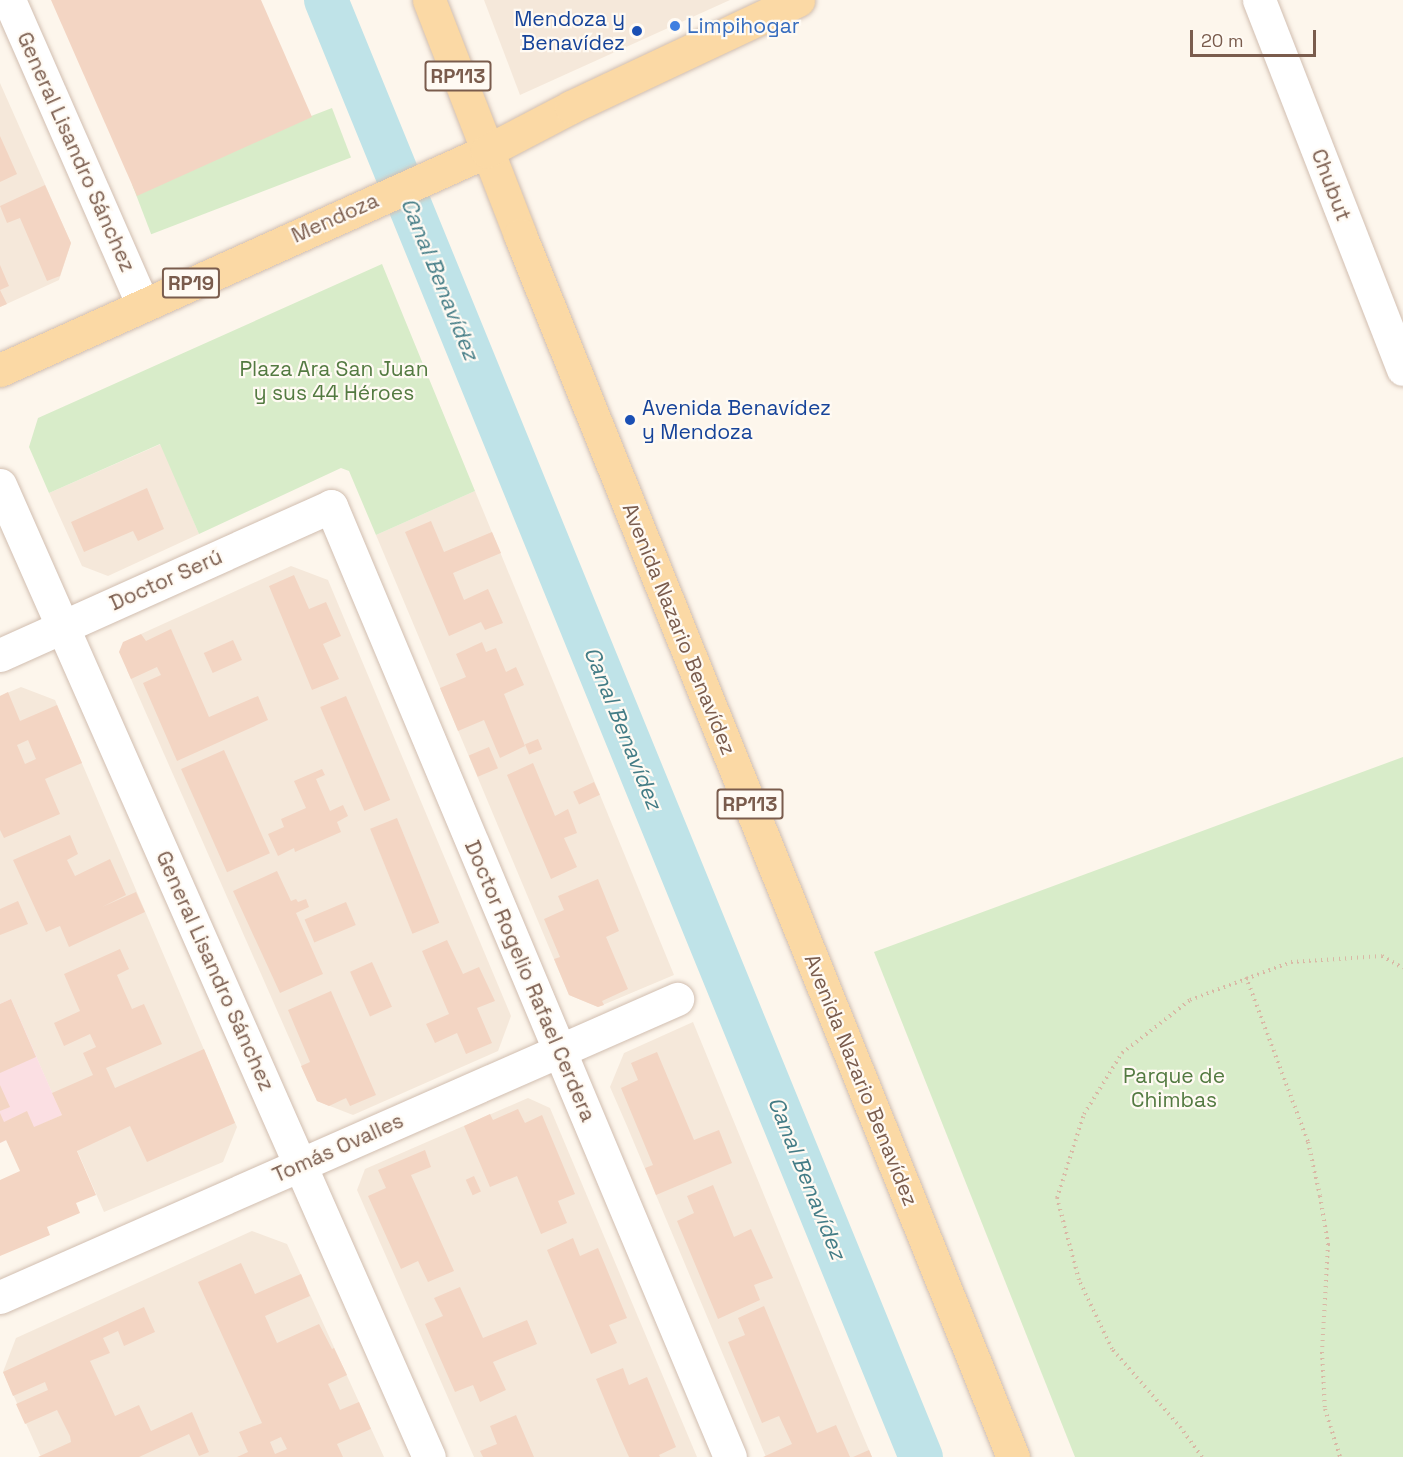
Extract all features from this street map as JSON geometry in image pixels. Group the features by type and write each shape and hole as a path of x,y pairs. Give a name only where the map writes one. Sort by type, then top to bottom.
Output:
{"main road":[{"name":"Avenida Nazario Benavídez","path":"429,0 487,152 1013,1457"},
{"name":"Mendoza","path":"0,370 381,197 487,152 571,107 798,0"}],"street":[{"name":"General Lisandro Sánchez","path":"9,0 143,305"},
{"name":"Chubut","path":"1259,0 1403,369"},
{"name":"General Lisandro Sánchez","path":"0,485 429,1457"},
{"name":"Doctor Serú","path":"0,655 331,506"},
{"name":"Doctor Rogelio Rafael Cerdera","path":"331,506 730,1457"},
{"name":"Tomás Ovalles","path":"0,1297 677,999"}],"path":[{"path":"1202,1457 1112,1349 1079,1280 1057,1198 1084,1114 1122,1053 1190,1000 1246,977 1291,962 1382,956 1403,968"},
{"path":"1246,977 1308,1142 1320,1196 1328,1244 1322,1352 1325,1409 1341,1457"}],"shaded area":[{"path":"484,0 730,0 520,95"},
{"path":"0,83 71,243 59,280 0,307"},
{"path":"161,444 199,534 108,576 82,566 49,493"},
{"path":"475,491 674,975 598,1007 569,995 376,535"},
{"path":"291,566 328,580 511,1016 498,1051 353,1115 317,1101 127,670 141,634"},
{"path":"21,687 55,700 237,1127 223,1162 104,1212 11,999 0,1004 0,696"},
{"path":"11,999 62,1115 0,1143 0,1004"},
{"path":"693,1022 872,1457 766,1457 610,1087 624,1053"},
{"path":"528,1098 550,1108 697,1457 474,1457 357,1190 365,1169"},
{"path":"252,1231 287,1244 384,1457 41,1457 3,1372 16,1338"}],"green space":[{"path":"332,108 351,157 151,234 132,185"},
{"name":"Plaza Ara San Juan y sus 44 Héroes","path":"382,264 475,491 376,535 349,471 341,468 199,534 160,444 49,493 29,447 38,418"},
{"name":"Parque de Chimbas","path":"1403,757 1403,1457 1075,1457 874,952"}],"building":[{"path":"51,0 261,0 312,117 137,196"},
{"path":"0,136 17,174 0,182"},
{"path":"45,185 71,243 60,276 47,281 20,218 7,223 0,206"},
{"path":"0,265 9,286 0,290"},
{"path":"0,290 7,304 0,307"},
{"path":"147,488 164,529 138,541 133,531 84,552 71,522"},
{"path":"431,521 444,552 492,532 501,553 453,573 464,600 488,589 503,623 485,630 481,622 449,636 405,532"},
{"path":"294,575 309,609 326,602 341,636 323,644 339,679 312,690 269,586"},
{"path":"171,629 209,717 258,696 268,720 177,761 143,683 161,675 157,667 131,679 119,652 123,642 141,634 146,641"},
{"path":"233,640 242,660 213,673 204,653"},
{"path":"482,642 486,652 496,648 506,672 516,667 524,685 504,694 525,746 500,758 484,720 458,731 440,688 466,677 456,654"},
{"path":"8,692 20,721 57,705 82,763 45,779 60,814 4,838 0,830 0,696","holes":["28,740 36,759 25,764 17,745"]},
{"path":"346,696 390,800 364,811 320,707"},
{"path":"538,739 542,749 529,754 525,744"},
{"path":"489,747 498,768 478,777 469,756"},
{"path":"224,750 270,853 227,872 181,769"},
{"path":"533,763 555,816 568,809 577,833 564,838 577,867 551,879 507,775"},
{"path":"322,769 325,775 316,779 330,811 343,805 348,816 337,822 341,832 295,852 294,848 278,856 268,834 284,827 281,819 306,808 294,781"},
{"path":"594,782 600,795 579,804 573,792"},
{"path":"397,818 439,923 412,934 370,829"},
{"path":"70,835 78,854 67,860 75,876 110,859 126,895 102,907 136,892 145,912 69,947 60,926 46,932 13,860"},
{"path":"277,871 291,901 296,899 298,902 306,899 309,907 296,913 323,974 280,993 233,891"},
{"path":"598,879 619,931 606,937 628,989 602,1001 604,1005 598,1007 569,995 554,959 560,957 544,919 564,910 558,896"},
{"path":"18,901 28,924 0,935 0,909"},
{"path":"346,902 356,925 314,943 305,920"},
{"path":"447,940 463,974 479,967 495,1001 477,1008 492,1043 466,1054 457,1033 435,1043 426,1024 449,1014 422,951"},
{"path":"120,949 129,969 117,975 132,1009 144,1004 162,1044 106,1068 115,1088 204,1049 235,1123 147,1162 130,1126 77,1151 96,1195 76,1203 80,1213 47,1227 50,1235 0,1256 0,1180 20,1171 6,1140 0,1143 0,1113 4,1122 27,1111 34,1127 62,1115 52,1093 93,1075 83,1053 96,1047 90,1034 64,1046 54,1023 80,1011 64,974"},
{"path":"372,962 392,1007 370,1017 350,972"},
{"path":"331,991 376,1095 350,1106 346,1098 329,1106 317,1101 301,1066 310,1062 288,1010"},
{"path":"11,999 36,1057 0,1073 0,1004"},
{"path":"657,1052 694,1140 719,1130 732,1163 656,1195 645,1168 653,1165 621,1088 638,1080 631,1063"},
{"path":"0,1085 10,1107 0,1111"},
{"path":"518,1109 525,1123 542,1115 575,1194 558,1201 567,1223 541,1234 517,1176 490,1187 464,1126 490,1114 493,1120"},
{"path":"425,1150 431,1167 411,1175 454,1271 428,1282 418,1261 401,1269 368,1196 386,1188 378,1170"},
{"path":"474,1176 481,1192 473,1195 466,1180"},
{"path":"713,1185 734,1237 751,1229 773,1278 754,1285 760,1300 718,1319 677,1221 694,1213 687,1196"},
{"path":"573,1238 580,1256 598,1248 627,1318 609,1325 617,1343 591,1354 547,1250"},
{"path":"241,1263 255,1294 301,1274 310,1296 265,1316 277,1343 319,1324 332,1349 334,1348 347,1375 328,1384 340,1410 359,1402 371,1429 337,1444 343,1457 237,1457 248,1452 239,1432 262,1423 198,1282","holes":["281,1437 287,1449 275,1454 270,1442"]},
{"path":"460,1287 483,1338 527,1320 537,1344 493,1362 506,1390 480,1402 473,1385 455,1392 425,1324 443,1316 434,1298"},
{"path":"764,1306 817,1433 836,1425 850,1457 763,1457 792,1444 779,1416 762,1423 728,1342 745,1335 738,1318"},
{"path":"144,1307 155,1332 124,1346 118,1331 103,1338 110,1353 90,1361 115,1416 139,1405 151,1431 192,1412 209,1452 199,1456 189,1434 139,1457 38,1457 71,1442 70,1436 57,1410 25,1424 16,1404 48,1390 45,1382 13,1396 3,1372"},
{"path":"623,1368 629,1385 647,1377 676,1447 659,1455 660,1457 629,1457 620,1437 596,1379"},
{"path":"516,1415 534,1457 483,1457 480,1451 497,1444 490,1426"},
{"path":"869,1450 872,1457 853,1457"}],"waterway":[{"name":"Canal Benavídez","path":"326,0 921,1457"}],"place":[{"name":"Limpihogar","path":"675,26"},
{"name":"Mendoza y Benavídez","path":"637,31"},
{"name":"Avenida Benavídez y Mendoza","path":"630,420"}]}
